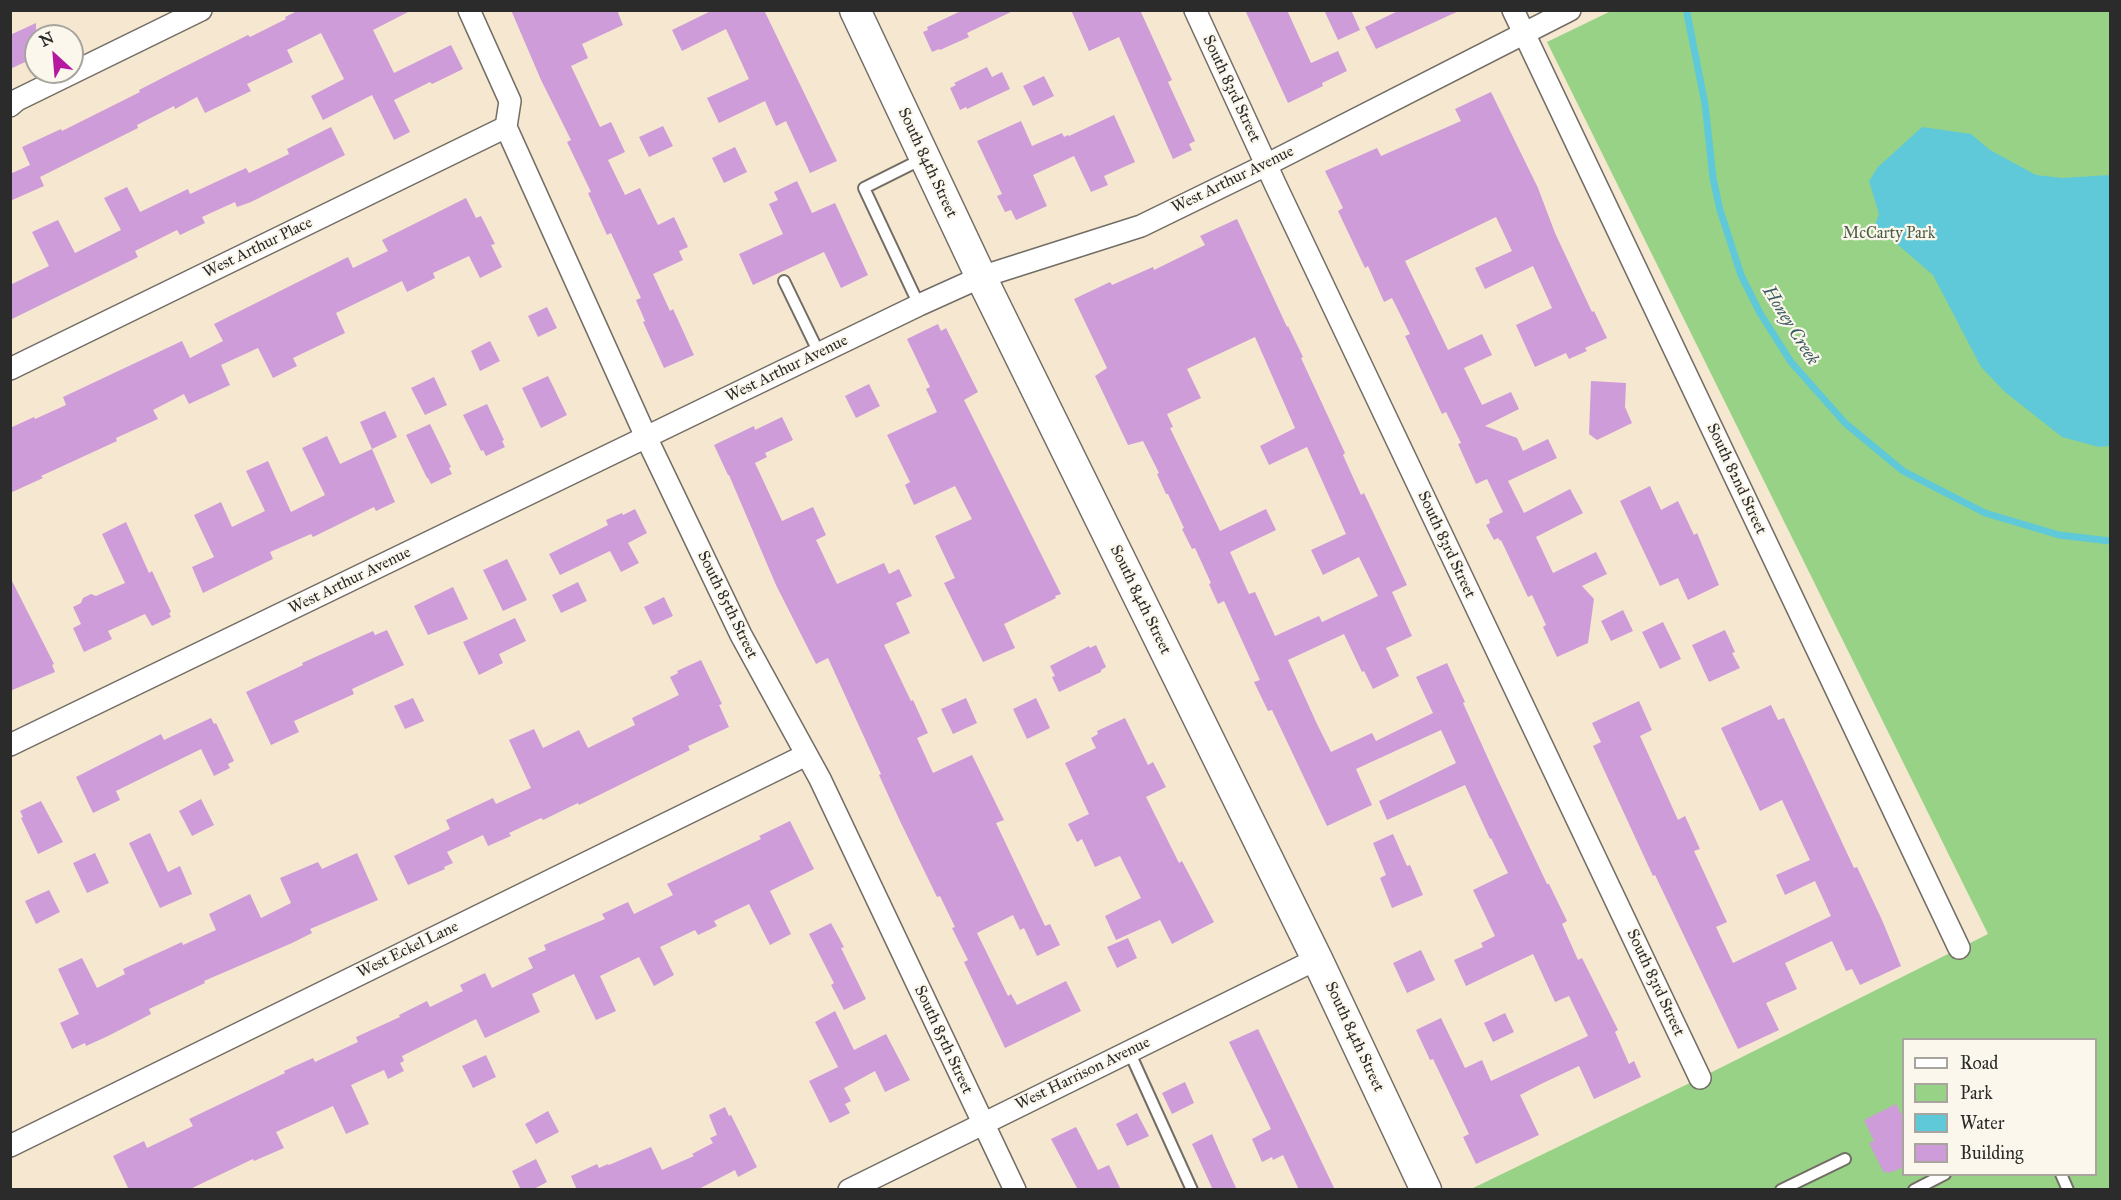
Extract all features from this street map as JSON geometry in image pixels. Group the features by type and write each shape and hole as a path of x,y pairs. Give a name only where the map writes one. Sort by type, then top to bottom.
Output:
{"street":[{"path":"10,106 17,100 201,10"},
{"name":"South 85th Street","path":"470,10 510,101 506,127 646,437 741,635 820,779 1015,1190"},
{"name":"South 84th Street","path":"855,10 981,277 1317,959 1426,1190"},
{"name":"South 83rd Street","path":"1195,10 1266,165 1700,1078"},
{"name":"South 82nd Street","path":"1513,10 1959,948"},
{"name":"West Arthur Avenue","path":"10,746 919,305 981,277 1141,226 1570,10"},
{"name":"West Arthur Place","path":"10,369 506,127"},
{"name":"West Eckel Lane","path":"10,1146 806,755"},
{"name":"West Harrison Avenue","path":"849,1190 982,1122 1317,959"}],"lane":[{"path":"919,305 864,189 925,158"},
{"path":"784,281 819,353"},
{"path":"1129,1051 1192,1190"},
{"path":"1781,1190 1845,1159"},
{"path":"1914,1190 1941,1176"}],"green space":[{"name":"McCarty Park","path":"1611,11 2110,11 2110,1189 1469,1190 1988,934 1547,42"}],"water":[{"path":"1922,127 1971,134 1990,150 2036,175 2062,178 2110,175 2110,446 2099,447 2062,437 2005,392 1981,367 1933,275 1875,225 1879,214 1869,181 1878,167"}],"building":[{"path":"299,10 412,10 373,30 394,73 451,45 463,69 394,100 410,132 394,140 372,95 323,120 311,96 344,79 321,33 287,50 293,62 247,84 251,91 205,113 197,97 175,109 174,106 137,125 138,128 40,177 44,186 10,201 10,174 30,165 22,147 61,129 62,131 248,35 250,37 286,19 285,17"},
{"path":"511,10 617,10 623,25 582,44 588,58 571,66 600,127 611,122 625,152 608,160 625,195 640,188 658,225 674,217 688,247 679,251 683,260 653,274 670,311 673,309 694,355 664,368 643,322 645,321 636,300 641,298 611,233 607,235 588,193 591,192 567,142 571,140 541,80"},
{"path":"713,10 764,10 837,161 810,173 786,121 776,126 765,101 719,123 707,98 749,79 726,29 682,51 672,30"},
{"path":"963,10 1015,10 967,33 969,37 932,52 923,32 928,30 927,27"},
{"path":"1071,10 1140,10 1172,80 1168,82 1195,141 1189,144 1192,150 1173,159 1119,37 1089,51"},
{"path":"1245,10 1287,10 1311,63 1338,51 1347,71 1288,103"},
{"path":"1324,10 1351,10 1360,30 1338,40"},
{"path":"1400,10 1461,10 1376,49 1365,27"},
{"path":"24,29 24,63 10,69 10,35"},
{"path":"987,67 992,77 1002,72 1010,89 960,110 950,88 956,85 954,83"},
{"path":"1044,76 1054,96 1033,106 1023,86"},
{"path":"1491,92 1538,188 1555,233 1592,312 1594,311 1607,338 1585,348 1587,351 1569,359 1566,353 1535,367 1516,325 1552,308 1533,266 1485,289 1475,268 1512,251 1496,217 1405,261 1448,350 1482,334 1492,355 1464,368 1482,405 1511,392 1519,409 1485,426 1517,438 1523,451 1548,439 1557,458 1508,481 1524,513 1570,489 1583,513 1536,537 1553,573 1596,552 1607,574 1582,586 1594,599 1588,643 1557,657 1532,595 1528,597 1501,540 1498,538 1494,540 1486,525 1490,523 1489,519 1503,512 1487,479 1476,484 1458,444 1461,443 1446,412 1442,414 1405,336 1410,334 1392,298 1384,302 1368,266 1365,268 1338,211 1343,208 1325,171 1377,148 1381,156 1461,121 1455,109"},
{"path":"1114,115 1135,162 1104,176 1108,185 1091,192 1074,156 1033,175 1047,206 1016,220 1011,210 1005,212 997,196 1002,194 977,141 1021,121 1032,146 1062,133 1064,137 1069,136"},
{"path":"663,126 673,146 649,157 639,137"},
{"path":"331,127 345,155 251,202 237,207 235,202 202,217 205,223 180,235 177,230 135,251 138,257 10,320 10,285 49,266 32,232 58,220 75,253 121,230 104,198 127,187 140,212 188,189 190,194 246,168 249,173 289,154 287,149"},
{"path":"735,147 747,172 724,183 712,158"},
{"path":"797,181 812,213 835,203 868,275 841,288 824,252 753,285 739,254 783,234 769,204 778,200 774,192"},
{"path":"466,198 476,218 481,216 495,244 491,245 502,267 480,278 469,256 433,273 435,278 407,292 402,281 336,313 345,333 293,358 297,366 273,378 258,348 221,365 230,385 189,404 184,394 153,410 158,419 10,493 10,428 66,405 63,397 182,341 190,358 223,341 214,324 348,257 353,268 388,251 382,240"},
{"path":"1237,219 1303,357 1301,358 1345,453 1343,455 1361,495 1364,493 1407,585 1392,592 1412,636 1386,648 1399,676 1373,689 1364,671 1362,672 1344,634 1288,660 1331,752 1372,733 1376,741 1433,713 1416,677 1447,663 1496,776 1567,921 1562,924 1578,960 1582,958 1618,1030 1615,1032 1629,1064 1634,1061 1641,1077 1594,1099 1579,1066 1520,1095 1539,1135 1476,1164 1463,1137 1469,1134 1433,1059 1430,1060 1416,1030 1441,1018 1465,1068 1482,1060 1491,1081 1588,1036 1569,996 1555,1002 1533,954 1466,986 1454,960 1483,947 1481,943 1495,936 1473,890 1508,873 1465,785 1387,820 1379,801 1456,763 1441,730 1356,769 1372,805 1327,826 1272,710 1268,711 1254,682 1260,680 1224,601 1218,604 1195,548 1192,549 1182,529 1184,528 1143,441 1128,445 1095,376 1107,368 1074,299 1110,282 1112,285 1153,267 1154,270 1205,245 1200,236","holes":["1255,337 1295,428 1260,446 1269,465 1307,447 1346,534 1311,550 1323,575 1359,557 1378,596 1322,622 1319,616 1275,636 1255,592 1249,594 1230,552 1276,530 1266,509 1220,531 1170,428 1173,427 1167,414 1201,398 1187,369"]},
{"path":"547,307 557,328 538,337 528,316"},
{"path":"938,324 941,331 946,328 978,392 964,400 1061,594 1004,624 1015,648 983,662 944,583 955,578 935,536 972,519 955,486 914,505 905,485 910,482 887,435 937,412 926,389 930,387 907,339"},
{"path":"490,341 500,361 480,371 471,351"},
{"path":"548,376 567,415 541,428 522,388"},
{"path":"434,377 447,405 425,415 411,388"},
{"path":"1591,381 1626,383 1625,407 1632,423 1597,440 1589,434"},
{"path":"869,384 880,406 856,418 845,396"},
{"path":"487,404 505,447 486,456 483,450 481,451 463,415"},
{"path":"385,411 397,437 372,449 360,422"},
{"path":"782,417 793,440 765,453 767,457 755,463 782,521 813,507 826,535 816,540 837,584 884,563 889,574 899,569 912,596 896,603 910,633 884,645 928,733 917,738 933,773 972,755 1004,820 996,823 1045,926 1050,924 1060,945 1037,956 1024,928 1020,930 1013,915 977,933 1008,996 1011,994 1017,1005 1066,981 1081,1011 1005,1048 964,962 968,960 952,928 955,927 940,896 937,897 900,821 828,658 816,664 776,585 714,445 754,426 755,430"},
{"path":"430,424 451,467 449,468 452,474 431,484 406,435"},
{"path":"327,436 340,464 372,449 395,502 376,511 374,507 313,537 311,534 270,552 273,559 203,593 192,567 214,557 194,515 221,502 232,527 265,511 246,471 268,461 291,512 325,495 302,448"},
{"path":"1650,486 1661,510 1678,501 1694,535 1697,533 1719,585 1688,600 1678,578 1660,586 1620,501"},
{"path":"635,509 647,533 628,543 639,563 621,572 610,551 560,575 549,554 608,525 606,520"},
{"path":"126,522 149,573 152,571 171,612 169,613 171,617 152,626 145,614 108,631 112,639 84,652 73,628 81,624 73,607 91,594 96,596 125,583 102,534"},
{"path":"507,559 527,600 503,611 483,570"},
{"path":"10,577 54,664 52,665 55,672 10,691"},
{"path":"578,582 587,601 561,613 552,595"},
{"path":"453,587 468,619 428,635 414,606"},
{"path":"664,597 673,616 653,625 644,607"},
{"path":"1623,610 1633,631 1611,641 1601,621"},
{"path":"515,618 526,641 499,654 503,663 479,675 463,642"},
{"path":"1663,622 1681,659 1660,669 1642,632"},
{"path":"387,630 404,665 352,689 354,694 294,721 299,732 271,745 246,692 303,665 302,663 373,631 375,635"},
{"path":"1725,630 1735,652 1732,653 1740,668 1709,682 1692,645"},
{"path":"1096,645 1106,667 1101,672 1059,692 1050,666 1089,646 1090,648"},
{"path":"701,660 722,704 719,705 729,727 688,746 690,750 579,805 578,803 509,833 511,836 488,846 483,835 447,852 453,863 444,867 445,869 408,885 394,856 450,829 446,820 493,798 496,804 531,788 509,740 534,729 543,748 579,730 588,748 635,725 632,718 679,695 670,677 678,673 677,671"},
{"path":"413,698 424,721 405,729 394,706"},
{"path":"966,698 977,723 953,734 941,709"},
{"path":"1036,698 1050,728 1027,739 1013,709"},
{"path":"1639,701 1652,730 1640,736 1678,820 1685,816 1700,849 1694,851 1727,922 1716,927 1733,963 1831,916 1815,881 1785,895 1776,875 1810,860 1782,800 1760,811 1721,728 1771,705 1778,720 1784,718 1854,868 1857,867 1901,966 1860,985 1852,969 1846,971 1832,941 1785,963 1797,989 1766,1003 1779,1030 1738,1049 1655,875 1653,876 1593,746 1601,742 1592,723"},
{"path":"211,718 214,724 216,723 234,761 228,764 230,768 214,776 201,749 116,791 120,800 93,813 76,777 161,734 164,740"},
{"path":"1125,718 1148,765 1153,762 1166,787 1146,797 1179,863 1182,861 1214,922 1172,944 1160,920 1116,940 1105,916 1141,898 1120,856 1095,867 1082,839 1077,842 1068,824 1089,814 1065,763 1096,748 1091,738 1098,734 1097,731"},
{"path":"201,799 214,825 192,836 179,811"},
{"path":"41,801 63,842 38,854 20,811"},
{"path":"790,821 814,869 770,891 791,934 770,945 749,904 714,921 717,926 698,935 695,930 660,947 674,975 654,986 639,957 600,976 616,1011 596,1020 574,974 532,994 540,1012 485,1038 476,1019 402,1056 404,1061 400,1063 404,1071 388,1079 384,1070 351,1085 369,1124 346,1134 333,1106 276,1132 284,1148 254,1161 253,1159 188,1190 129,1190 113,1156 144,1141 147,1148 193,1126 189,1119 285,1073 284,1071 313,1058 315,1062 358,1042 356,1037 400,1017 399,1015 427,1001 430,1007 463,991 460,985 485,973 492,988 533,968 528,958 546,950 544,945 605,919 602,914 628,902 634,914 673,895 667,884 761,839 759,836"},
{"path":"150,833 168,872 180,866 192,894 160,908 129,843"},
{"path":"1393,834 1423,895 1392,908 1380,878 1386,875 1373,843"},
{"path":"95,853 109,883 87,893 73,863"},
{"path":"357,853 378,900 310,929 312,933 292,943 204,981 205,983 149,1009 151,1014 108,1036 86,1046 85,1043 72,1049 60,1023 79,1014 58,969 82,958 97,988 125,974 123,969 182,942 183,945 216,930 209,914 250,894 261,918 291,903 280,878 318,862 322,869"},
{"path":"49,890 60,912 36,924 25,901"},
{"path":"831,923 866,999 844,1010 831,985 834,983 809,934"},
{"path":"1128,938 1137,958 1117,968 1107,947"},
{"path":"1421,950 1435,980 1407,993 1393,963"},
{"path":"835,1011 854,1050 886,1034 910,1080 885,1092 875,1071 844,1088 851,1101 845,1104 850,1113 830,1123 809,1081 838,1067 815,1022"},
{"path":"1505,1013 1514,1032 1493,1042 1484,1023"},
{"path":"1258,1029 1335,1190 1299,1190 1283,1155 1262,1162 1252,1139 1271,1129 1229,1042"},
{"path":"486,1055 496,1077 473,1088 462,1066"},
{"path":"1185,1082 1194,1103 1172,1114 1162,1093"},
{"path":"1896,1104 1902,1115 1902,1168 1884,1173 1869,1143 1874,1141 1864,1120"},
{"path":"725,1107 757,1167 738,1177 735,1170 697,1190 577,1190 571,1176 597,1164 599,1168 609,1165 651,1147 662,1170 694,1156 692,1154 713,1143 710,1138 717,1135 709,1115"},
{"path":"548,1111 559,1132 536,1144 525,1124"},
{"path":"1137,1113 1149,1136 1127,1146 1116,1124"},
{"path":"1076,1127 1098,1170 1109,1165 1121,1190 1078,1190 1051,1139"},
{"path":"1212,1134 1237,1190 1213,1190 1192,1144"},
{"path":"536,1159 547,1182 532,1190 521,1190 512,1171"}],"waterway":[{"name":"Honey Creek","path":"1687,13 1705,104 1713,178 1720,210 1741,275 1760,313 1791,362 1845,423 1903,471 1985,513 2059,535 2110,541"}]}
